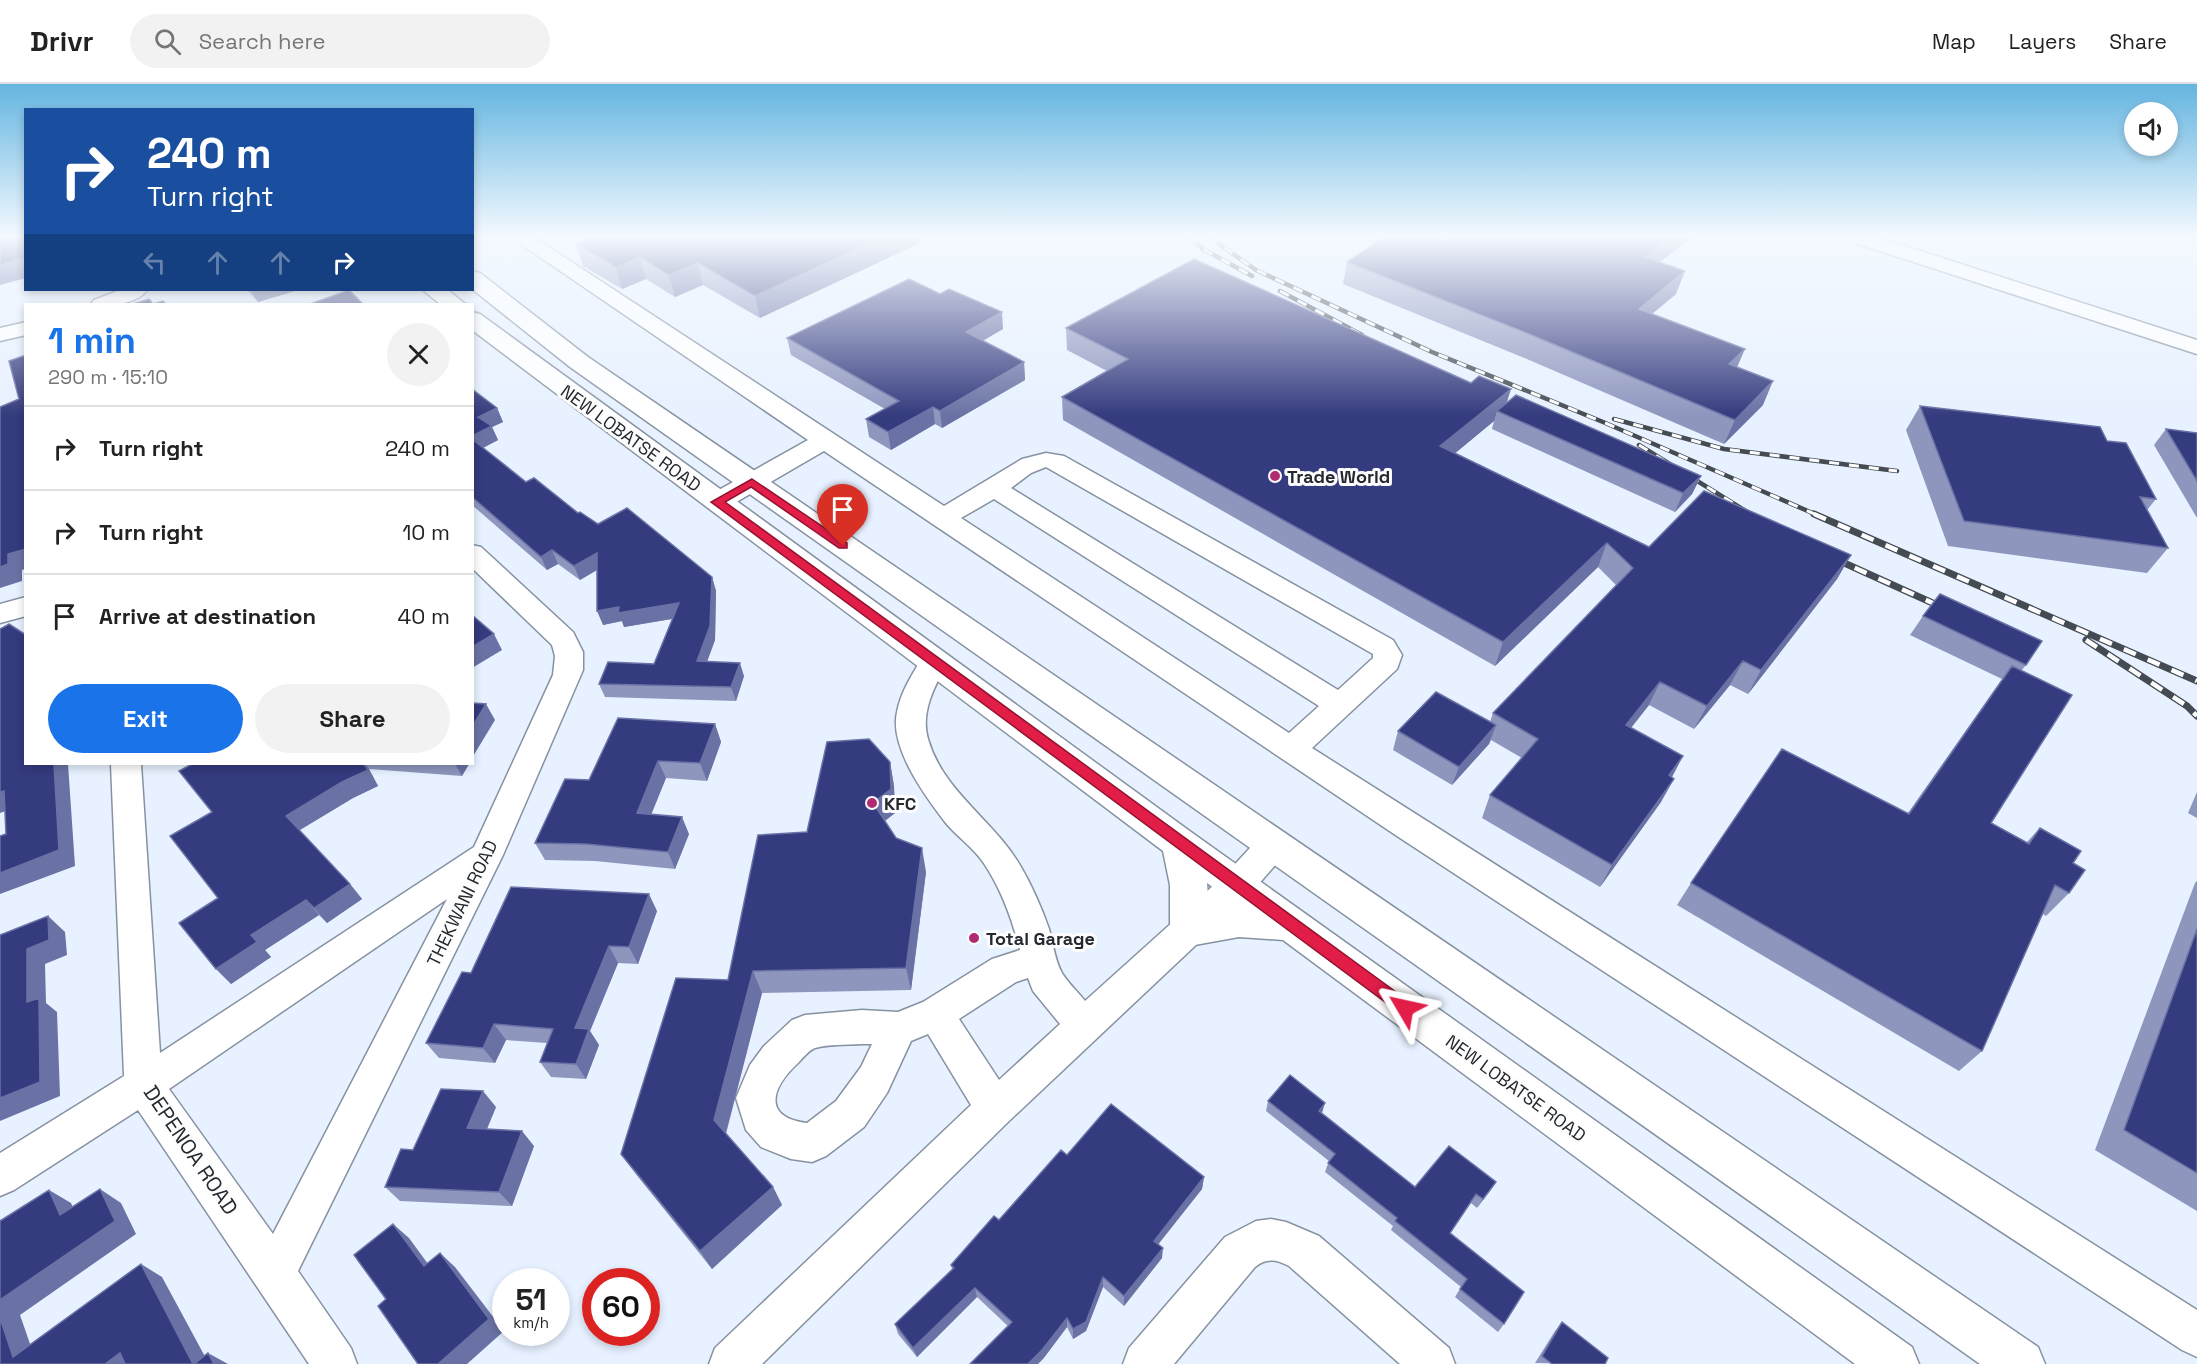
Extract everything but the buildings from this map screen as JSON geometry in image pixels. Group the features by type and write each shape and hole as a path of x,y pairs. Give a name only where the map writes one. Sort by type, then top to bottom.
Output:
{"main road":[{"path":"495,296 579,362 2021,1364"},
{"name":"NEW LOBATSE ROAD","path":"474,320 1292,926 1895,1364"},
{"path":"934,662 970,635"},
{"path":"1178,842 1185,858 1191,897 1189,930 1241,920 1259,919 1292,926"}],"street":[{"path":"104,303 122,296"},
{"path":"608,296 1408,827 2197,1335"},
{"path":"2038,296 2197,347"},
{"path":"0,335 24,329"},
{"path":"717,502 825,440"},
{"path":"942,518 994,488 1034,461 1044,459 1055,462 1383,647 1388,655 1387,662 1291,749"},
{"path":"994,488 1341,706"},
{"name":"THEKWANI ROAD","path":"275,1273 487,855 567,675 571,660 569,649 563,639 474,555"},
{"path":"0,614 24,607"},
{"path":"934,662 920,686 911,714 912,738 932,779 957,814 993,850 1010,877 1031,927 1046,980 1084,1027"},
{"name":"DEPENOA ROAD","path":"126,765 143,1085 275,1273 335,1364"},
{"path":"730,1364 995,1108 1237,885 1273,845"},
{"path":"0,1176 143,1085 487,855"},
{"path":"898,1029 936,1014 1005,970 1039,959"},
{"path":"936,1014 995,1108"},
{"path":"1145,1364 1240,1252 1253,1242 1269,1239 1287,1242 1304,1251 1433,1364"}],"railway":[{"path":"1289,296 1362,335"},
{"path":"1311,296 1432,352 1603,422 1817,515"},
{"path":"1614,419 1724,449 1897,471"},
{"path":"1639,445 1749,513"},
{"path":"1814,514 2197,681"},
{"path":"1831,557 1948,610"},
{"path":"2086,640 2187,706 2197,716"}],"place":[{"name":"Trade World","path":"1275,476"},
{"name":"KFC","path":"872,803"},
{"name":"Total Garage","path":"974,938"}],"route":[{"path":"843,546 752,482 717,502 1405,1008"}]}
